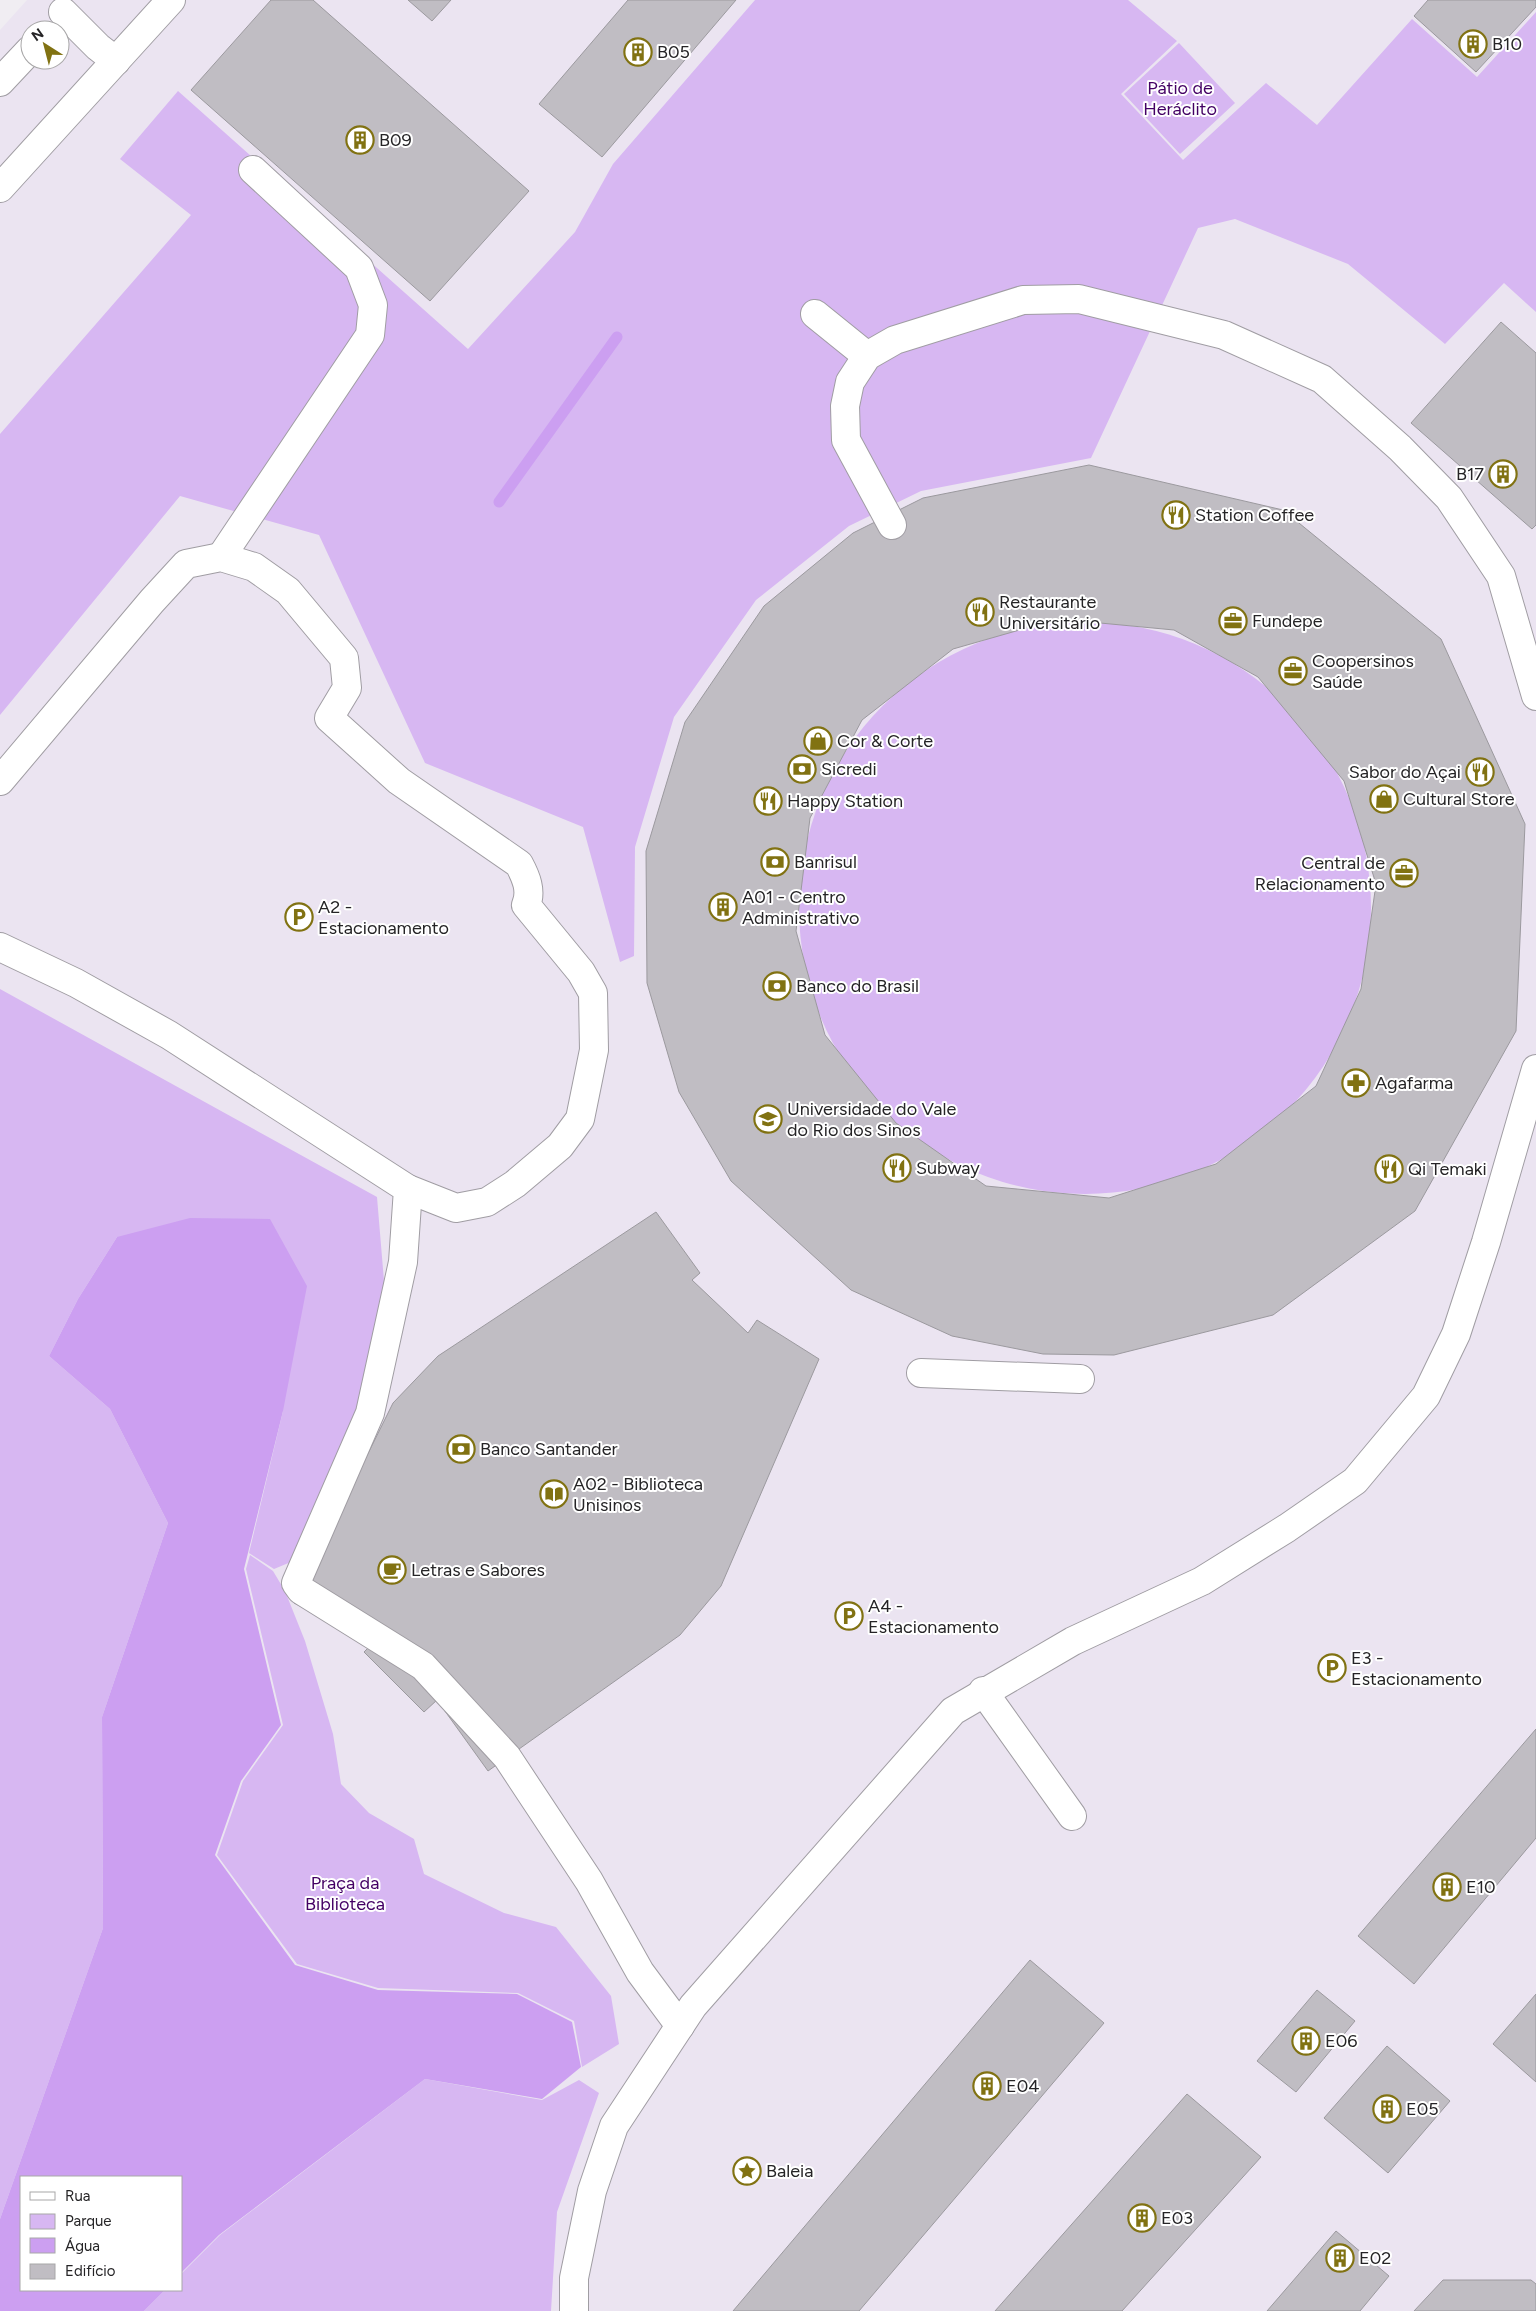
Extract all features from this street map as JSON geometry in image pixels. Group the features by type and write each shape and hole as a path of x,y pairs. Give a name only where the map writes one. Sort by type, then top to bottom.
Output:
{"lane":[{"path":"0,188 170,0"},
{"path":"61,14 116,61"},
{"path":"0,82 20,61"},
{"path":"221,557 370,335 374,305 359,268 253,170"},
{"path":"892,525 846,440 845,406 850,382 867,356 895,340 1023,300 1079,299 1224,335 1322,379 1400,448 1454,506 1501,576 1536,696"},
{"path":"815,314 867,356"},
{"path":"0,781 186,564 221,557 254,567 288,591 344,658 347,688 329,718 399,781 519,864 528,880 528,901 526,905 581,972 593,993 594,1050 580,1119 560,1146 515,1184 487,1202 456,1208 408,1188 169,1035 76,983 0,947"},
{"path":"574,2311 574,2278 592,2191 614,2126 693,2006 953,1711 984,1691 1073,1641 1202,1581 1287,1528 1355,1481 1426,1396 1456,1334 1486,1242 1536,1069"},
{"path":"408,1188 403,1262 370,1413 296,1583 301,1590 423,1666 507,1757 589,1881 640,1972 680,2026"},
{"path":"921,1373 1080,1379"},
{"path":"984,1691 1072,1816"}],"shaded area":[{"name":"Universidade do Vale do Rio dos Sinos","path":"27,0 1536,0 1536,2311 0,2311 0,30"}],"green space":[{"path":"755,0 1128,0 1177,41 1121,94 1183,160 1266,83 1317,125 1412,19 1477,77 1536,12 1536,312 1504,283 1445,344 1348,264 1235,219 1198,228 1091,458 921,491 849,526 756,600 674,717 635,847 634,956 620,962 583,827 425,763 319,535 180,496 0,715 0,434 191,215 120,159 178,91 468,349 575,232 613,164"},
{"name":"Pátio de Heráclito","path":"1179,43 1235,103 1180,154 1124,94"},
{"path":"1085,622 1141,627 1195,643 1220,655 1244,670 1267,687 1287,706 1306,726 1323,749 1338,773 1350,798 1366,852 1371,908 1366,964 1350,1018 1338,1043 1323,1067 1306,1090 1287,1110 1267,1129 1244,1146 1220,1161 1195,1173 1141,1189 1085,1194 1029,1189 975,1173 950,1161 926,1146 903,1129 883,1110 864,1090 847,1067 832,1043 820,1018 804,964 799,908 804,852 820,798 832,773 847,749 864,726 883,706 903,687 926,670 950,655 975,643 1029,627"},
{"path":"0,989 377,1197 385,1293 370,1364 331,1499 303,1557 274,1569 249,1553 283,1411 117,1237 78,1299 49,1356 110,1409 168,1523 102,1717 103,1928 0,2219"},
{"name":"Praça da Biblioteca","path":"250,1555 273,1571 285,1591 305,1641 333,1734 341,1784 369,1813 414,1839 424,1874 504,1913 556,1927 611,1996 619,2044 582,2067 574,2021 518,1993 378,1988 297,1964 217,1855 243,1781 283,1725 246,1569"},
{"path":"425,2079 542,2100 579,2080 599,2093 557,2212 551,2311 144,2311 164,2291 182,2291 182,2273 220,2235"}],"water":[{"path":"190,1218 270,1219 307,1286 283,1411 244,1569 281,1725 241,1781 215,1855 295,1965 378,1990 517,1994 572,2022 581,2067 542,2099 425,2079 219,2235 182,2272 182,2176 20,2176 20,2291 164,2291 144,2311 0,2311 0,2219 103,1928 102,1717 168,1523 110,1409 49,1356 78,1299 117,1237"}],"building":[{"name":"B09","path":"271,0 313,0 529,191 430,301 191,90"},
{"path":"408,0 451,0 432,21"},
{"name":"B05","path":"628,0 736,0 602,157 539,104"},
{"name":"B10","path":"1428,0 1536,0 1536,7 1476,72 1414,16"},
{"name":"B17","path":"1501,322 1536,353 1536,525 1532,529 1411,423"},
{"name":"A01 - Centro Administrativo","path":"1089,465 1283,510 1441,639 1525,824 1516,1031 1415,1211 1273,1315 1114,1355 1043,1354 952,1336 851,1290 731,1181 679,1092 647,983 646,851 685,722 764,606 853,533 923,498","holes":["1058,619 1174,630 1258,677 1344,781 1376,884 1361,989 1316,1086 1216,1164 1109,1198 986,1186 896,1123 825,1035 796,931 810,818 862,720 953,649"]},
{"name":"A02 - Biblioteca Unisinos","path":"656,1212 700,1273 692,1280 748,1333 757,1320 819,1359 721,1586 680,1635 488,1771 437,1700 424,1712 364,1652 374,1642 294,1603 393,1403 438,1356"},
{"name":"E10","path":"1536,1729 1536,1838 1414,1984 1358,1936"},
{"name":"E04","path":"1030,1960 1104,2023 859,2311 733,2311"},
{"name":"E06","path":"1317,1990 1355,2021 1296,2092 1257,2061"},
{"path":"1536,1994 1536,2082 1493,2044"},
{"name":"E05","path":"1387,2046 1450,2101 1388,2173 1324,2118"},
{"name":"E03","path":"1187,2094 1261,2157 1122,2311 995,2311"},
{"name":"E02","path":"1336,2231 1389,2276 1360,2311 1267,2311"},
{"path":"1443,2280 1531,2280 1536,2284 1536,2311 1414,2311"}],"waterway":[{"path":"499,502 617,337"}],"place":[{"name":"B10","path":"1473,44"},
{"name":"B05","path":"638,52"},
{"name":"B09","path":"360,140"},
{"name":"B17","path":"1503,474"},
{"name":"Station Coffee","path":"1176,515"},
{"name":"Restaurante Universitário","path":"980,612"},
{"name":"Fundepe","path":"1233,621"},
{"name":"Coopersinos Saúde","path":"1293,671"},
{"name":"Cor & Corte","path":"818,741"},
{"name":"Sicredi","path":"802,769"},
{"name":"Sabor do Açai","path":"1480,772"},
{"name":"Cultural Store","path":"1384,799"},
{"name":"Happy Station","path":"768,801"},
{"name":"Banrisul","path":"775,862"},
{"name":"Central de Relacionamento","path":"1404,873"},
{"name":"A01 - Centro Administrativo","path":"723,907"},
{"name":"A2 - Estacionamento","path":"299,917"},
{"name":"Banco do Brasil","path":"777,986"},
{"name":"Agafarma","path":"1356,1083"},
{"name":"Universidade do Vale do Rio dos Sinos","path":"768,1119"},
{"name":"Subway","path":"897,1168"},
{"name":"Qi Temaki","path":"1389,1169"},
{"name":"Banco Santander","path":"461,1449"},
{"name":"A02 - Biblioteca Unisinos","path":"554,1494"},
{"name":"Letras e Sabores","path":"392,1570"},
{"name":"A4 - Estacionamento","path":"849,1616"},
{"name":"E3 - Estacionamento","path":"1332,1668"},
{"name":"E10","path":"1447,1887"},
{"name":"E06","path":"1306,2041"},
{"name":"E04","path":"987,2086"},
{"name":"E05","path":"1387,2109"},
{"name":"Baleia","path":"747,2171"},
{"name":"E03","path":"1142,2218"},
{"name":"E02","path":"1340,2258"}]}
